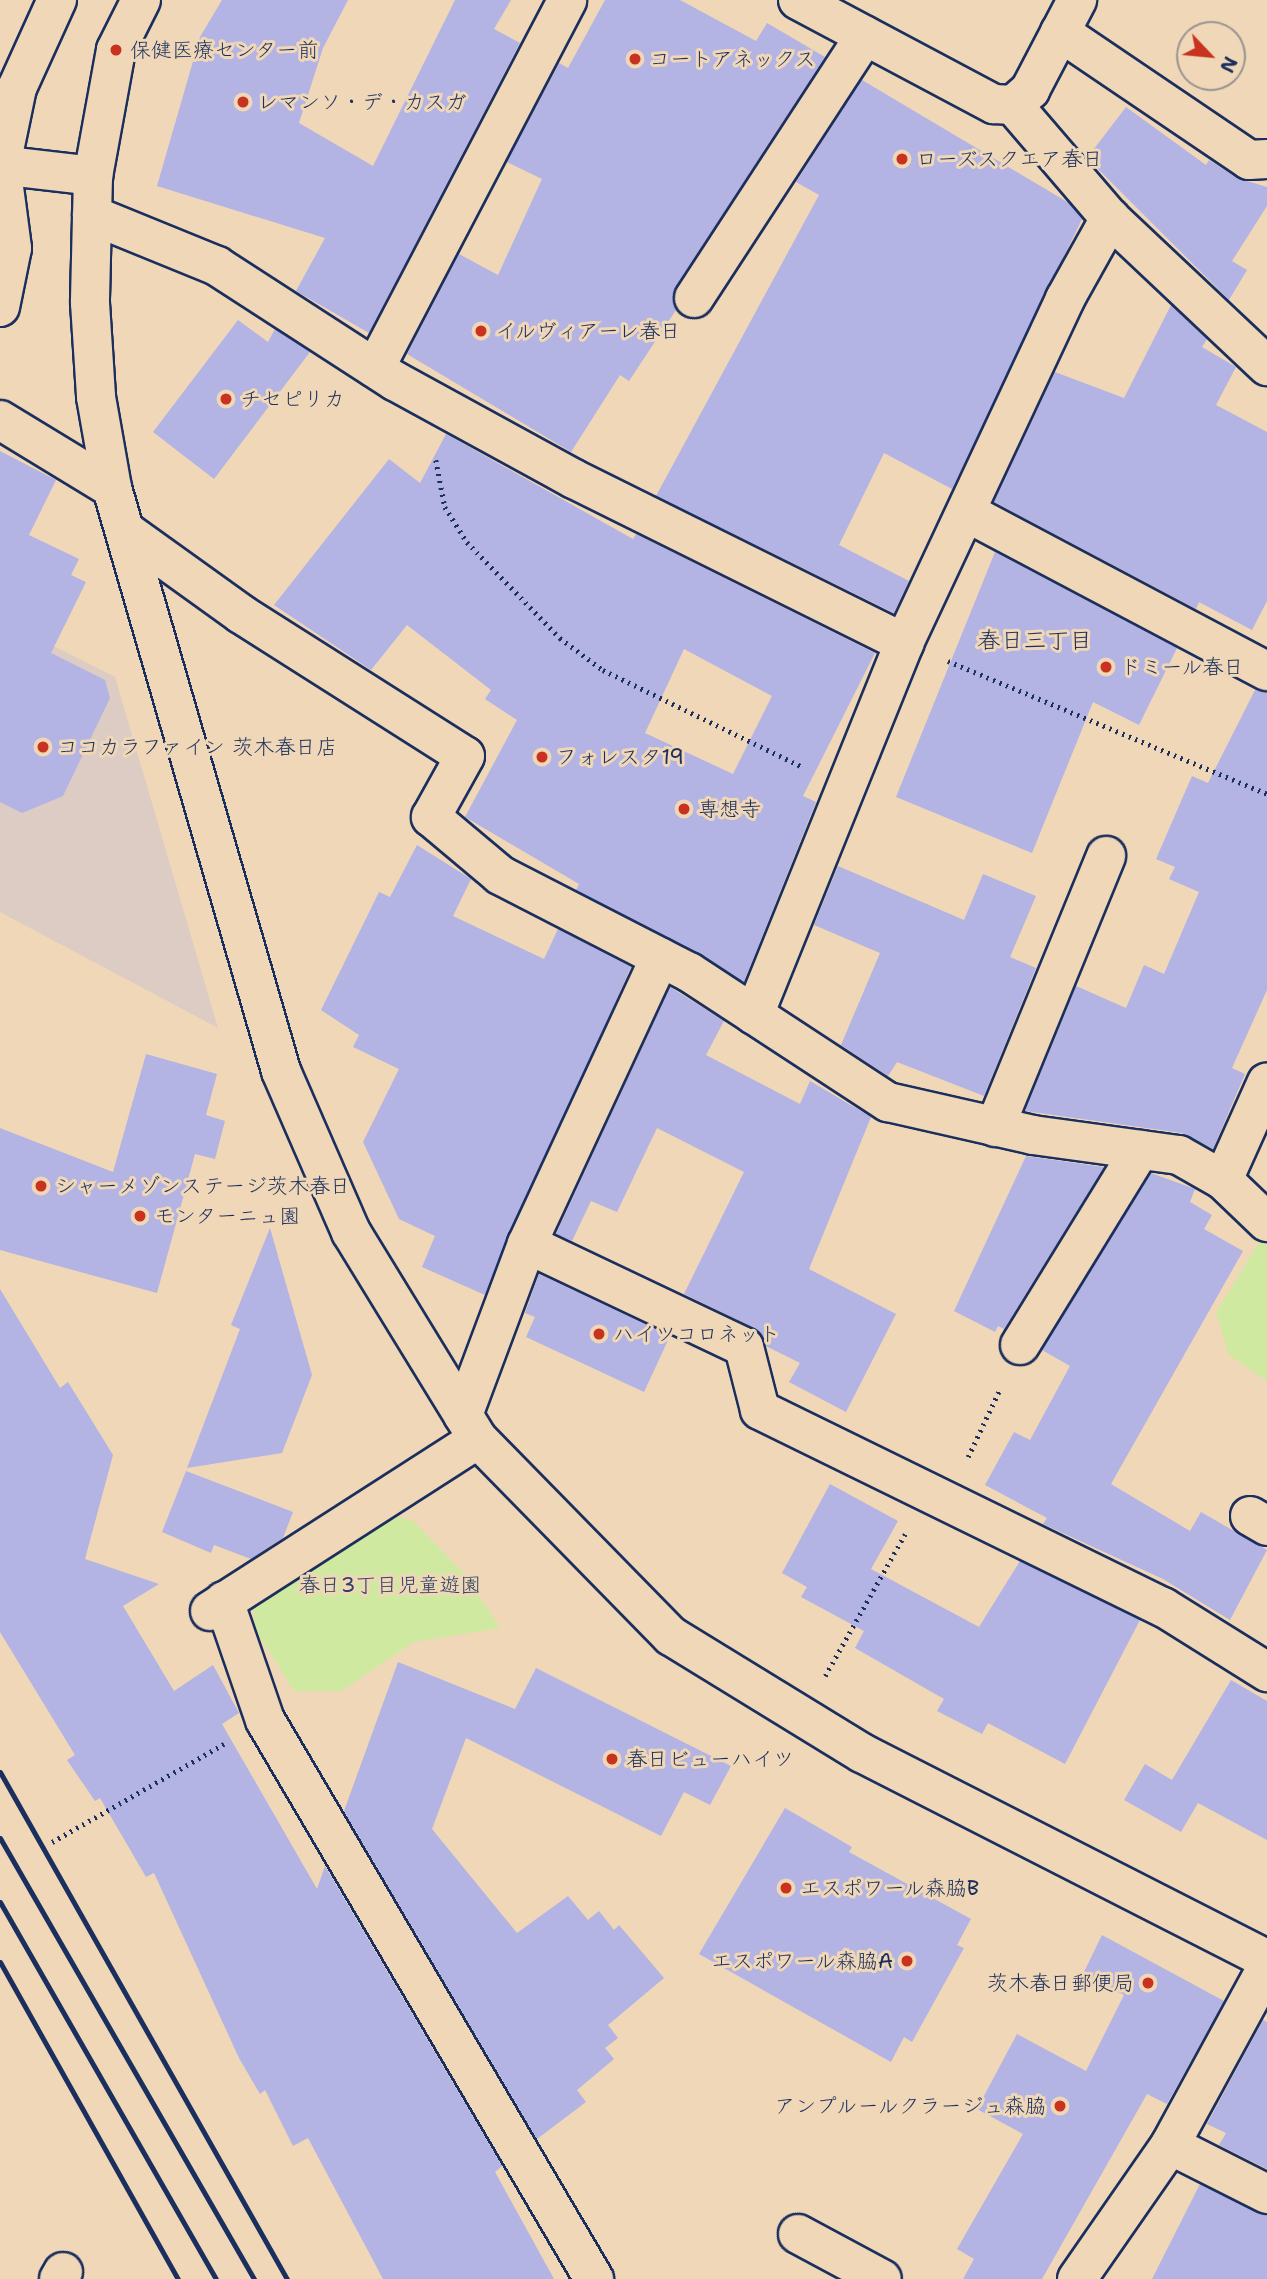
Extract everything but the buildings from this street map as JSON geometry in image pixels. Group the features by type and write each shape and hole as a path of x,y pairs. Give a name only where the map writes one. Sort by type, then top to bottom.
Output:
{"street":[{"path":"0,307 12,248 1,165 17,88 57,0"},
{"path":"141,0 116,50 93,176 96,397 112,488 127,532 281,1071 351,1232 471,1427 671,1636 802,1716 1267,1959"},
{"path":"375,368 566,0"},
{"path":"798,0 994,104 1013,105 1030,90 1068,16 1249,160 1267,159"},
{"path":"694,298 866,36"},
{"path":"1013,105 1111,218 1267,366"},
{"path":"1,165 93,176"},
{"path":"92,215 217,265 375,368 574,479 904,643"},
{"path":"754,1015 904,643 968,513 1065,299 1111,218"},
{"path":"0,420 112,488"},
{"path":"968,513 1267,671"},
{"path":"127,532 241,614 465,756 431,817 500,875 660,957 888,1102 995,1126 1179,1155 1223,1180 1267,1222"},
{"path":"995,1126 1106,856"},
{"path":"594,2279 265,1720 217,1606 471,1427 527,1244 660,957"},
{"path":"1223,1180 1267,1083"},
{"path":"1020,1345 1140,1150"},
{"path":"527,1244 744,1347 760,1410 1163,1607 1267,1672"},
{"path":"1077,2279 1170,2145 1267,1967"},
{"path":"1170,2145 1267,2194"},
{"path":"798,2234 882,2279"}],"path":[{"path":"444,406 433,447 445,507 467,542 560,638 603,670 845,788"},
{"path":"904,643 1267,794"},
{"path":"802,1716 937,1498 1020,1345"},
{"path":"52,1842 265,1720"}],"shaded area":[{"path":"0,619 115,677 218,1028 0,912"}],"green space":[{"path":"1261,1239 1267,1247 1267,1381 1229,1355 1216,1313"},
{"name":"春日3丁目児童遊園","path":"384,1514 412,1520 466,1575 500,1628 414,1642 341,1691 294,1691 254,1627 254,1607"}],"railway":[{"path":"0,1772 287,2279"},
{"path":"0,1838 254,2279"},
{"path":"0,1902 216,2279"},
{"path":"0,1962 178,2279"}],"place":[{"name":"保健医療センター前","path":"116,50"},
{"name":"コートアネックス","path":"635,59"},
{"name":"レマンソ・デ・カスガ","path":"243,102"},
{"name":"ローズスクエア春日","path":"902,159"},
{"name":"イルヴィアーレ春日","path":"481,331"},
{"name":"チセピリカ","path":"226,399"},
{"name":"ドミール春日","path":"1106,667"},
{"name":"ココカラファイン 茨木春日店","path":"43,747"},
{"name":"フォレスタ19","path":"542,757"},
{"name":"専想寺","path":"684,809"},
{"name":"シャーメゾンステージ茨木春日","path":"41,1186"},
{"name":"モンターニュ園","path":"140,1216"},
{"name":"ハイツコロネット","path":"599,1334"},
{"name":"春日ビューハイツ","path":"612,1759"},
{"name":"エスポワール森脇B","path":"786,1888"},
{"name":"エスポワール森脇A","path":"907,1961"},
{"name":"茨木春日郵便局","path":"1148,1983"},
{"name":"アンプルールクラージュ森脇","path":"1060,2106"}],"district":[{"name":"春日三丁目","path":"1035,640"}]}
